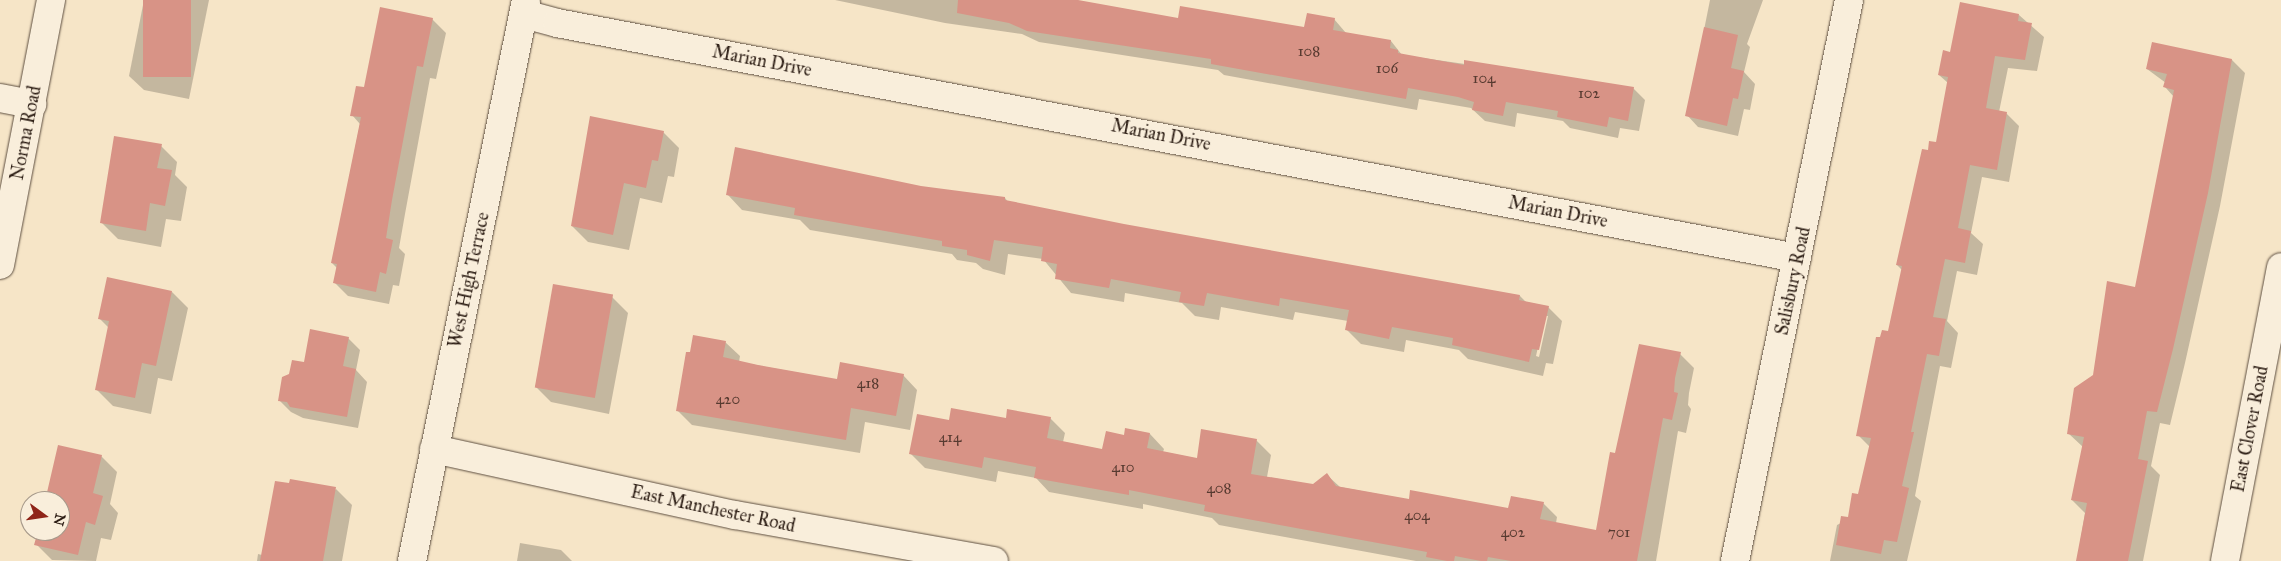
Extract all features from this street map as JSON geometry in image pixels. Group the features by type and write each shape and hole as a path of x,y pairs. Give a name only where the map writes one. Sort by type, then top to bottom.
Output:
{"street":[{"name":"Norma Road","path":"0,265 51,0"},
{"name":"Salisbury Road","path":"1735,561 1849,0"},
{"name":"Marian Drive","path":"525,7 556,23 1260,154 1798,258"},
{"name":"West High Terrace","path":"412,561 525,7"},
{"path":"0,98 32,104"},
{"name":"East Clover Road","path":"2225,561 2281,267"},
{"name":"East Manchester Road","path":"434,448 735,515 994,561"}],"building":[{"path":"143,0 191,0 191,77 143,77"},
{"path":"958,0 1078,0 1178,18 1180,6 1304,27 1307,13 1335,18 1333,30 1391,40 1390,48 1398,50 1398,53 1464,65 1464,60 1634,87 1628,121 1609,117 1607,127 1557,117 1558,111 1506,102 1503,116 1472,110 1474,102 1458,97 1408,88 1406,99 1211,64 1211,59 1027,31 1009,23 957,13"},
{"path":"1960,2 2019,14 2018,21 2032,23 2025,60 1995,56 1986,108 2007,112 1997,170 1970,165 1958,228 1971,231 1965,263 1945,259 1933,317 1946,319 1939,356 1927,354 1911,432 1914,432 1902,486 1909,488 1897,542 1884,540 1881,554 1836,545 1841,516 1848,517 1852,493 1858,494 1871,438 1856,436 1876,337 1880,337 1882,330 1888,331 1902,266 1896,265 1922,149 1928,150 1929,141 1936,142 1948,77 1938,75 1943,50 1950,52"},
{"path":"380,7 433,18 423,67 417,66 392,200 386,238 393,240 386,274 380,272 376,292 333,283 337,264 331,263 361,117 350,116 356,86 364,87"},
{"path":"1704,27 1738,35 1731,68 1744,71 1738,99 1733,98 1727,126 1685,116"},
{"path":"2152,42 2232,59 2208,193 2173,349 2157,412 2147,411 2138,459 2148,461 2128,561 2076,561 2087,503 2071,500 2084,437 2067,434 2074,388 2093,375 2107,281 2135,287 2174,90 2163,87 2167,74 2146,69"},
{"path":"590,116 664,131 658,161 652,160 646,188 624,183 613,235 571,226"},
{"path":"114,136 162,144 157,168 172,170 165,206 150,203 146,231 100,223"},
{"path":"735,147 921,186 1005,197 1005,200 1124,224 1520,295 1519,300 1549,306 1539,350 1532,349 1529,362 1452,345 1453,338 1392,327 1389,339 1345,330 1349,310 1280,298 1279,306 1207,293 1204,306 1179,302 1181,292 1111,279 1109,288 1055,279 1057,264 1041,261 1043,247 994,240 990,261 967,255 967,250 942,246 942,241 794,215 795,208 726,195"},
{"path":"107,277 172,291 156,366 142,363 135,398 95,390 109,321 98,319"},
{"path":"553,284 613,295 595,398 535,387"},
{"path":"310,329 349,337 343,366 356,369 347,417 290,407 287,402 278,401 282,377 289,374 292,360 304,362"},
{"path":"693,335 726,341 723,357 758,365 837,379 840,362 904,374 896,416 851,408 846,440 676,411 686,352 690,352"},
{"path":"1639,344 1681,352 1675,378 1674,392 1678,393 1672,420 1663,418 1637,561 1511,561 1488,557 1487,561 1481,561 1455,556 1454,561 1447,561 1426,557 1427,552 1204,511 1205,505 1129,490 1129,495 1034,478 1036,467 984,457 982,468 909,454 917,414 949,420 951,408 1006,418 1007,409 1051,417 1047,438 1102,449 1106,431 1124,435 1125,428 1150,433 1147,448 1197,458 1201,429 1257,439 1251,474 1313,484 1327,473 1336,486 1409,499 1410,490 1508,508 1511,496 1544,502 1540,519 1596,530 1610,452 1615,453"},
{"path":"58,445 102,455 93,493 103,496 95,525 86,522 78,555 34,545 35,541 70,541 70,491 47,491"},
{"path":"290,479 336,487 323,561 260,561 275,481 289,483"}]}
